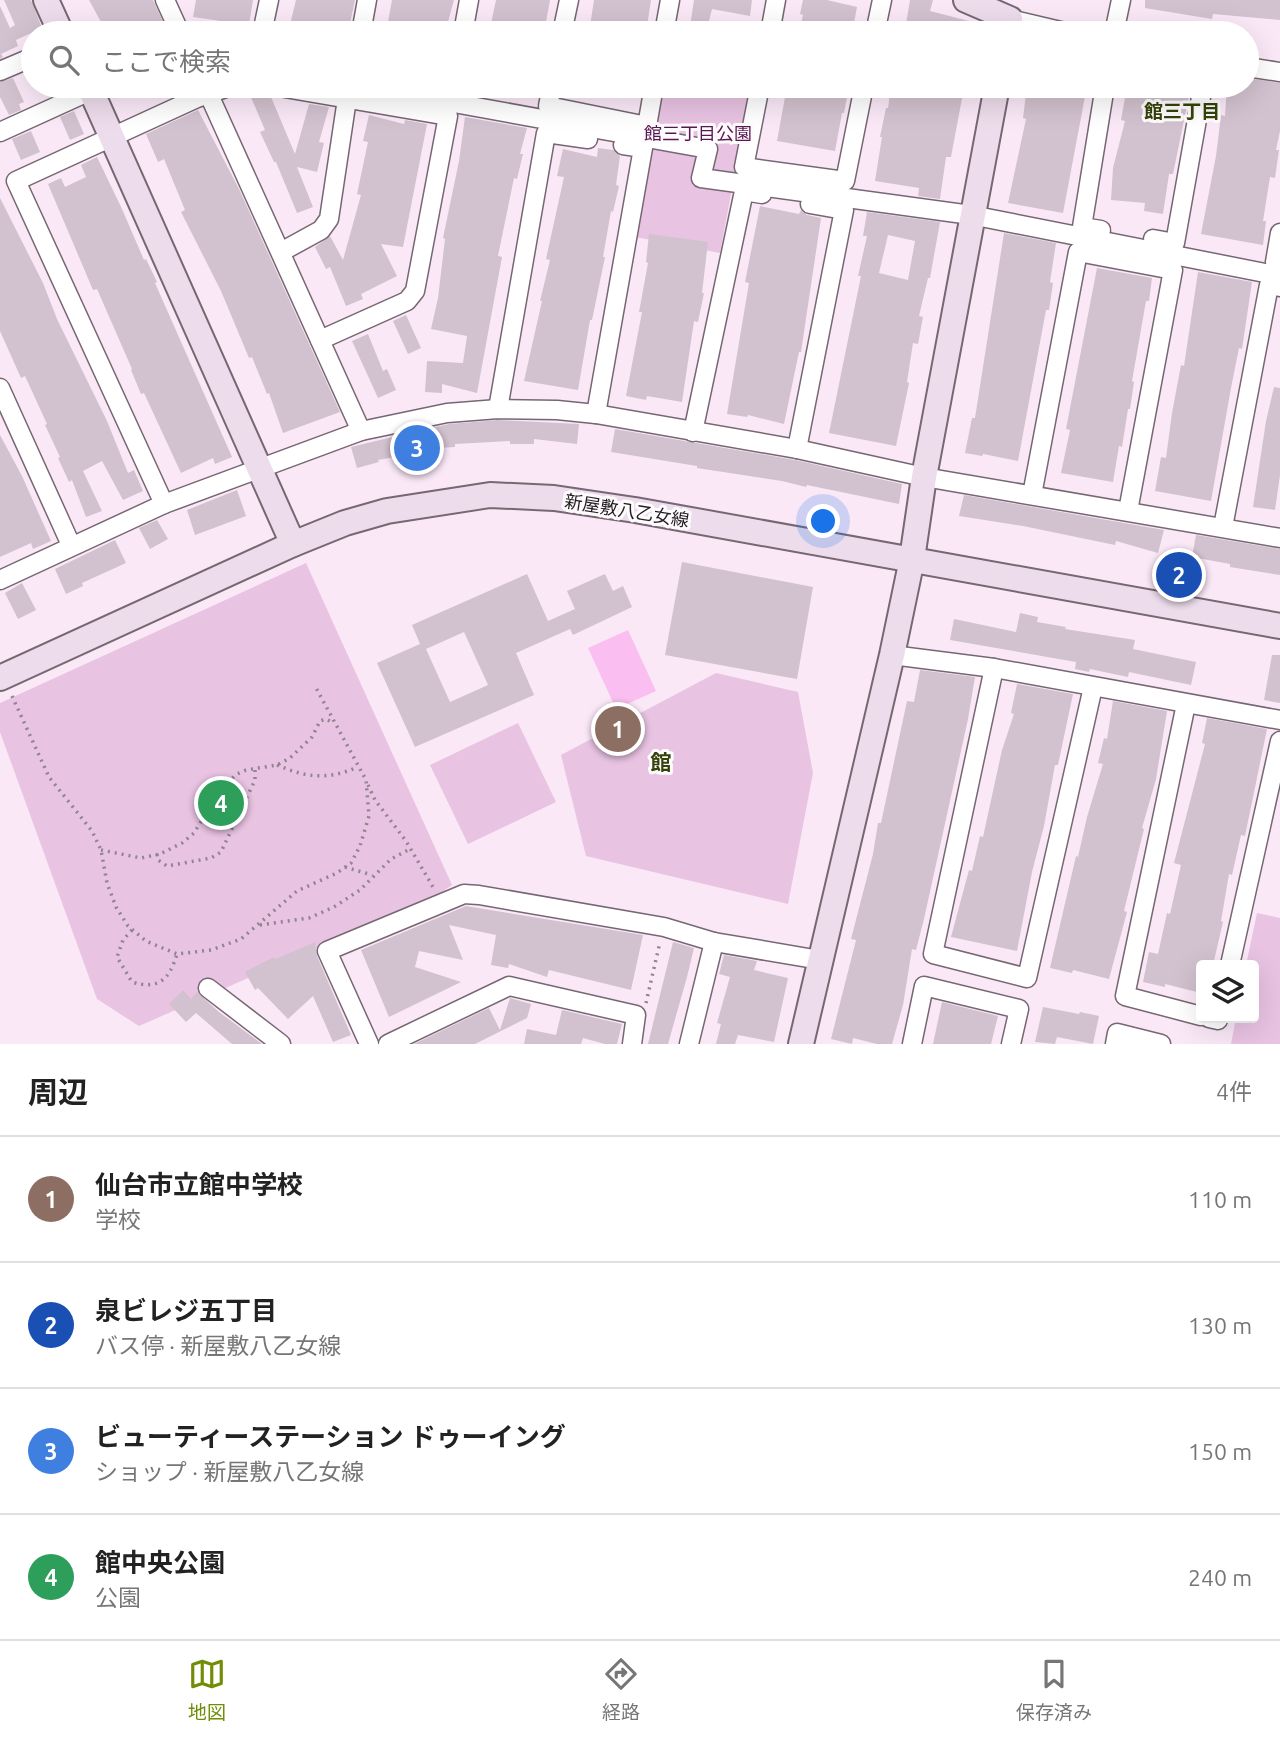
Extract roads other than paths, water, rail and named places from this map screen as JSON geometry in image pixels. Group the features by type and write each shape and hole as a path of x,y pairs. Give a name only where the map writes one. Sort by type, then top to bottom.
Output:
{"street":[{"path":"46,0 56,21"},
{"path":"164,0 174,21"},
{"path":"265,21 269,0"},
{"path":"363,21 367,0"},
{"path":"465,21 469,0"},
{"path":"565,21 569,0"},
{"path":"666,21 670,0"},
{"path":"772,21 776,0"},
{"path":"878,21 882,0"},
{"path":"966,0 1010,18"},
{"path":"1117,21 1121,0"},
{"path":"0,71 21,62"},
{"path":"1259,69 1280,72"},
{"path":"0,132 71,98"},
{"path":"98,98 113,138 293,544"},
{"path":"164,504 16,181 197,98"},
{"path":"211,98 361,431"},
{"path":"320,340 407,301 415,290 448,116 341,98"},
{"path":"426,98 708,149 701,178 971,215 1280,276"},
{"path":"550,98 548,106 647,127 652,98"},
{"path":"758,98 744,167 845,181 862,98"},
{"path":"801,1044 912,559 924,477 995,98"},
{"path":"1103,98 1082,227 1175,243 1201,98"},
{"path":"281,251 321,230 329,219 347,99"},
{"path":"498,409 546,133 643,148 596,414"},
{"path":"693,432 744,191 844,210 797,449"},
{"path":"1280,233 1275,262 1280,263"},
{"path":"1032,495 1078,252 1173,270 1128,511"},
{"path":"1223,527 1269,285 1280,287"},
{"path":"0,388 71,545"},
{"path":"0,580 164,504 361,431 447,413 498,409 596,414 797,449 924,477 1280,538"},
{"name":"新屋敷八乙女線","path":"5,684 293,544 345,523 387,511 490,495 554,498 635,510 1280,626"},
{"path":"892,655 994,667 1280,720"},
{"path":"994,667 933,954 1027,978 1093,687"},
{"path":"1186,704 1125,996 1196,1015"},
{"path":"1231,960 1280,741"},
{"path":"368,1044 327,951 464,894 664,927 714,942 820,960"},
{"path":"689,1044 714,942"},
{"path":"388,1044 509,986 636,1015 632,1044"},
{"path":"912,1044 924,986 1018,1009 1011,1044"},
{"path":"208,988 281,1044"},
{"path":"1115,1044 1117,1033 1161,1044"}],"place":[{"name":"ビューティーステーション ドゥーイング","path":"417,448"},
{"name":"泉ビレジ五丁目","path":"1179,575"},
{"name":"仙台市立館中学校","path":"618,729"},
{"name":"館中央公園","path":"221,803"}],"district":[{"name":"館三丁目","path":"1182,111"},
{"name":"館","path":"661,762"}],"park label":[{"name":"館三丁目公園","path":"698,133"}]}
